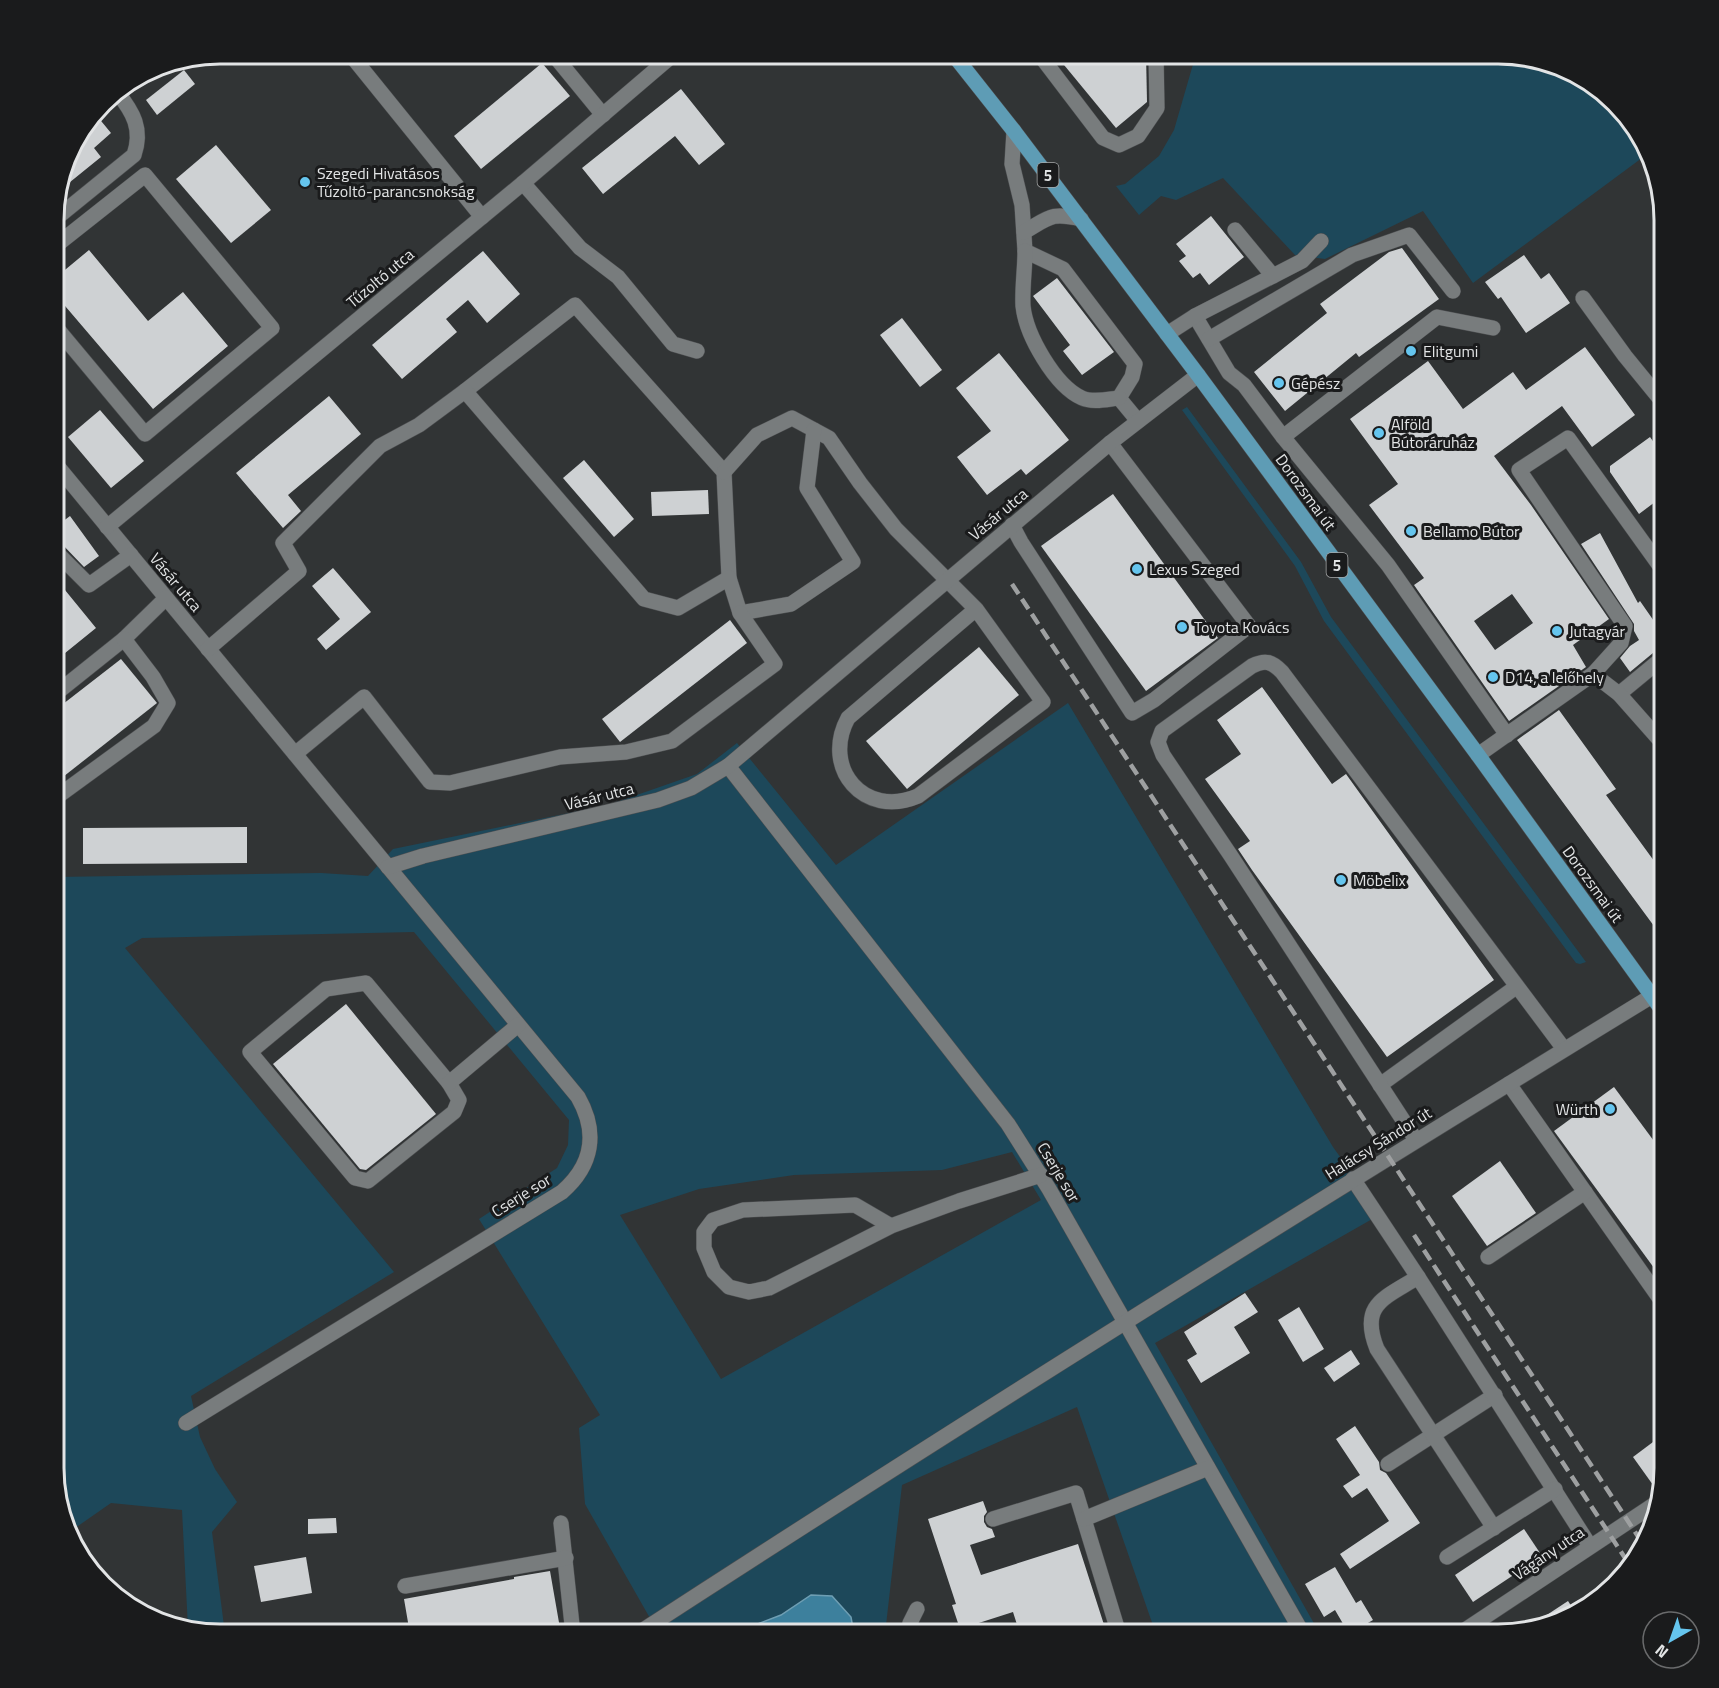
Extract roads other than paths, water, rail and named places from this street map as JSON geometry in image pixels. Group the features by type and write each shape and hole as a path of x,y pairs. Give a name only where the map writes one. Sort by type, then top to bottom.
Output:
{"main road":[{"name":"Dorozsmai út","path":"962,65 1198,375 1478,755 1654,1000"}],"street":[{"path":"359,65 482,217"},
{"path":"562,65 603,115"},
{"name":"Tűzoltó utca","path":"107,527 523,183 661,65"},
{"path":"1047,65 1103,138 1119,145 1138,136 1157,108 1156,65"},
{"path":"65,211 134,155 138,143 137,125 132,110 123,99"},
{"path":"1014,131 1012,164 1022,205 1025,250 1023,307 1027,326 1045,362 1054,374 1082,398 1094,400 1119,398"},
{"path":"65,238 145,175 272,327 145,434 65,338"},
{"path":"523,183 580,248 618,277 673,344 697,351"},
{"path":"1024,232 1049,217 1061,214 1081,219"},
{"path":"1235,230 1273,276"},
{"path":"1209,339 1352,255 1408,235 1453,291"},
{"path":"1167,334 1195,316 1302,261 1321,241"},
{"path":"1025,250 1063,269 1135,364 1132,377 1119,398"},
{"path":"1583,298 1654,392"},
{"path":"208,649 298,571 283,543 380,446 419,425 575,305 724,472 729,578 740,613 775,664 672,741 626,752 560,757 450,783 430,782 364,697 295,754"},
{"path":"1195,316 1229,373 1244,385 1283,437 1388,565 1507,735"},
{"path":"1283,437 1437,317 1493,328"},
{"name":"Vásár utca","path":"65,475 388,867 423,856 658,800 691,788 728,766 1110,443 1198,375"},
{"path":"465,391 644,599 678,608 729,578"},
{"path":"1119,398 1138,421"},
{"path":"724,472 757,435 792,418 829,438 896,529 976,609 1043,702 918,796 898,802 876,800 867,796 851,782 841,762 840,739 848,718 976,609"},
{"path":"740,613 791,604 853,562 807,488 814,430"},
{"path":"1478,755 1593,674 1621,643 1625,626 1519,470 1568,438 1654,558"},
{"path":"1012,525 1132,713 1154,700 1249,626 1110,443"},
{"path":"65,561 89,585 131,555"},
{"path":"65,687 124,639 166,598"},
{"path":"65,791 154,726 168,703 153,676 124,639"},
{"path":"1416,1140 1163,755 1158,742 1162,731 1252,666 1261,662 1272,662 1282,672 1564,1049"},
{"path":"1619,694 1654,665"},
{"path":"1593,674 1619,694 1654,734"},
{"name":"Cserje sor","path":"728,766 1008,1124 1041,1175 1298,1624"},
{"name":"Cserje sor","path":"186,1423 562,1192 571,1184 585,1164 590,1129 588,1118 578,1097 388,867"},
{"path":"366,982 450,1083 459,1100 454,1112 373,1179 361,1181 355,1178 250,1052 326,989 366,982"},
{"path":"1380,1085 1516,987"},
{"name":"Halácsy Sándor út","path":"652,1624 884,1474 1353,1179 1654,994"},
{"path":"450,1083 518,1025"},
{"path":"1509,1084 1654,1290"},
{"path":"891,1226 855,1205 743,1210 713,1220 704,1232 704,1248 714,1272 729,1287 749,1292 769,1288 891,1226 1041,1175"},
{"path":"1353,1179 1495,1395 1590,1546"},
{"path":"1488,1257 1585,1192"},
{"path":"1418,1277 1374,1309 1370,1318 1370,1333 1377,1349 1494,1528"},
{"path":"1388,1464 1495,1395"},
{"path":"1084,1520 1208,1468"},
{"path":"1447,1557 1555,1489"},
{"path":"993,1519 1076,1493 1116,1624"},
{"name":"Vágány utca","path":"1474,1624 1649,1508"},
{"path":"561,1523 572,1624"},
{"path":"405,1586 566,1558"},
{"path":"910,1624 917,1609"}],"railway":[{"path":"1012,584 1638,1537"},
{"path":"1414,1235 1625,1558"}],"place":[{"name":"Szegedi Hivatásos Tűzoltó-parancsnokság","path":"305,182"},
{"name":"Elitgumi","path":"1411,351"},
{"name":"Gépész","path":"1279,383"},
{"name":"Alföld Bútoráruház","path":"1379,433"},
{"name":"Bellamo Bútor","path":"1411,531"},
{"name":"Lexus Szeged","path":"1137,569"},
{"name":"Toyota Kovács","path":"1182,627"},
{"name":"Jutagyár","path":"1557,631"},
{"name":"D14, a lelőhely","path":"1493,677"},
{"name":"Möbelix","path":"1341,880"},
{"name":"Würth","path":"1610,1109"}]}
